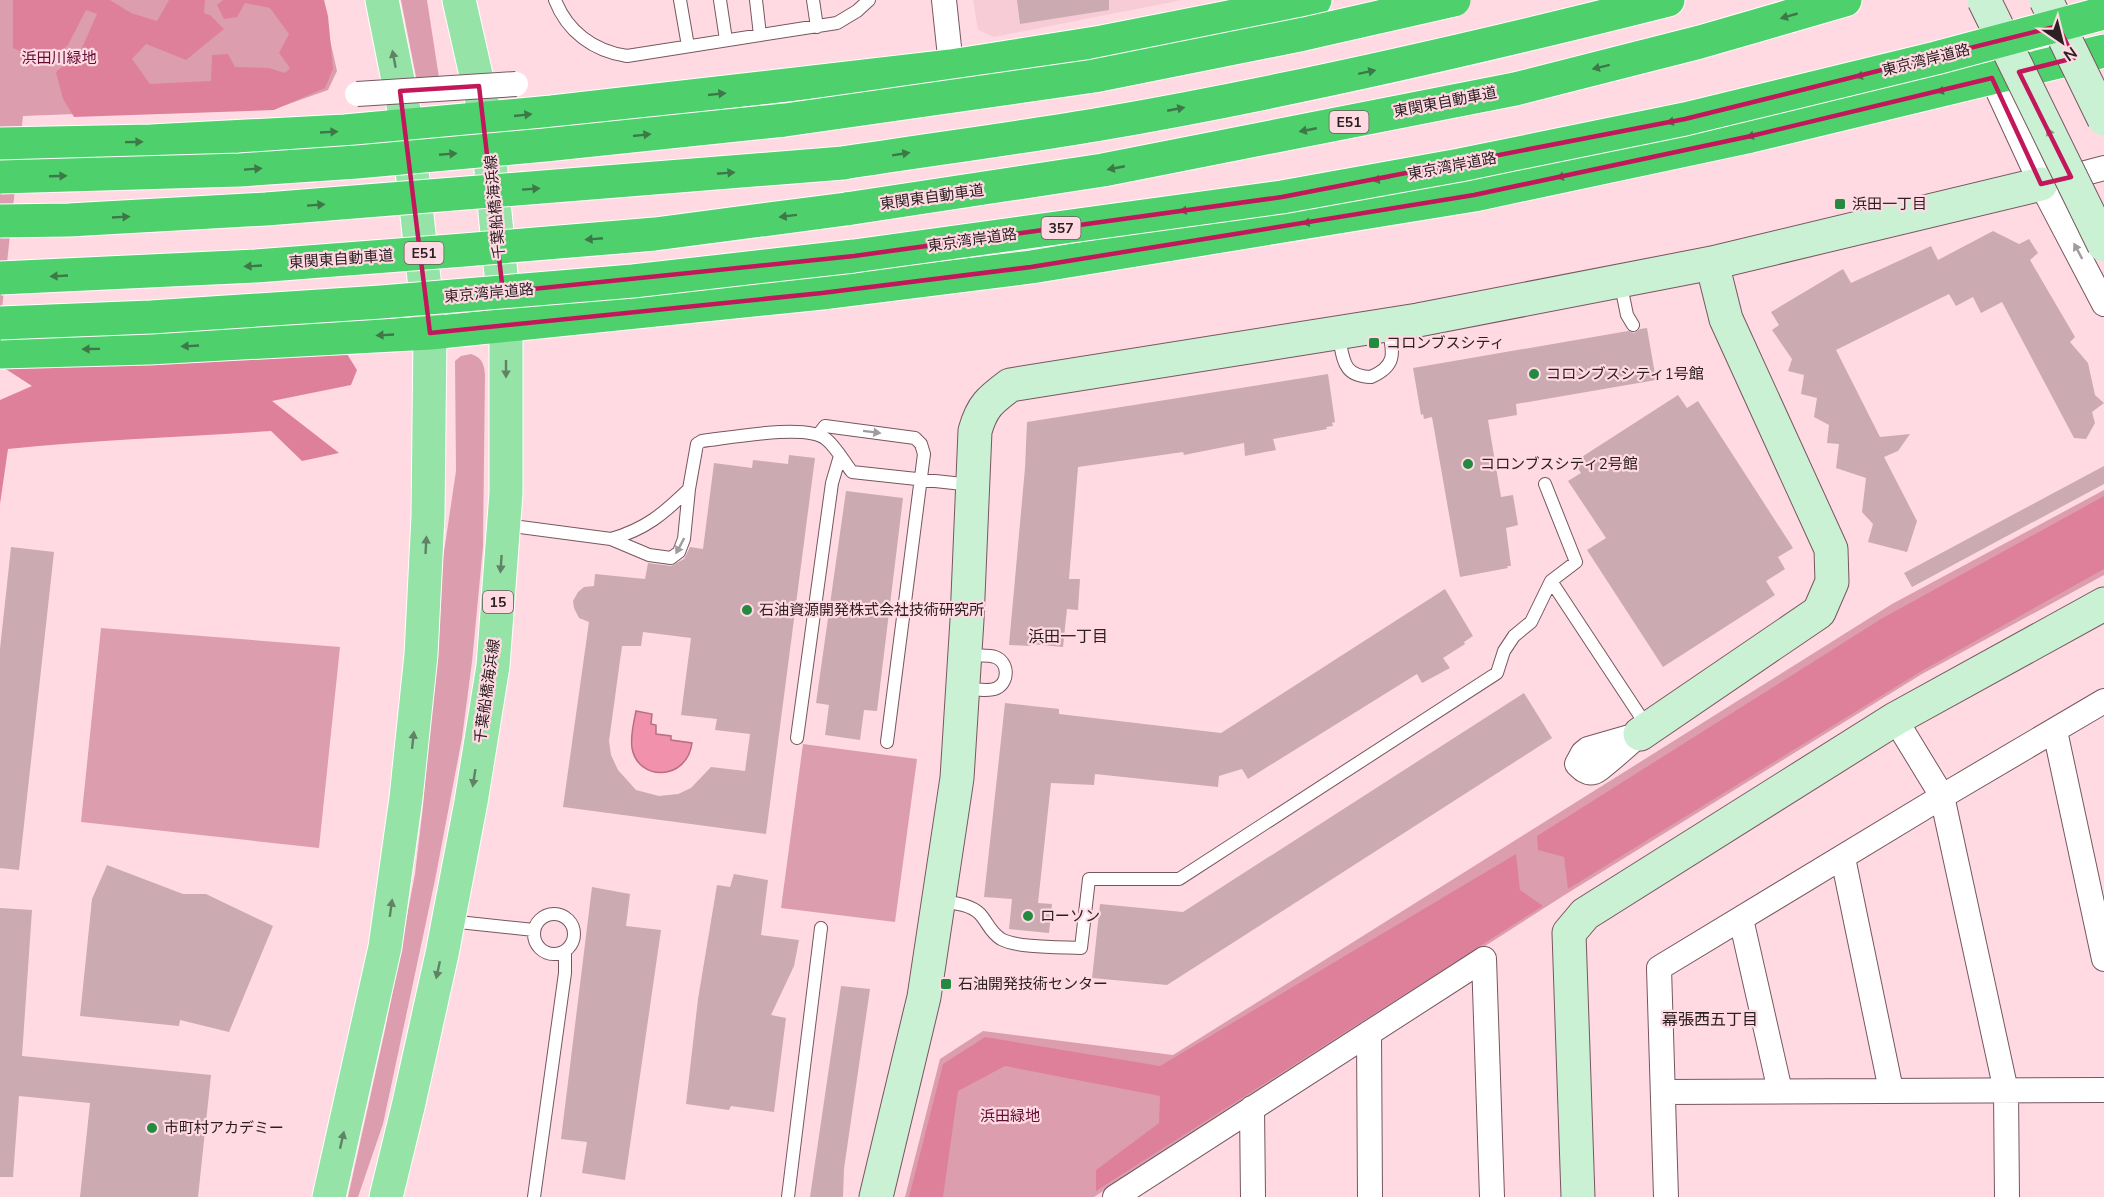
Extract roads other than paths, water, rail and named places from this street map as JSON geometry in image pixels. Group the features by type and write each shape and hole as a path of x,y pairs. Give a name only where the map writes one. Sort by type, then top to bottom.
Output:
{"highway":[{"path":"6,144 151,141 345,131 486,119 951,66 1102,42 1316,0"},
{"path":"0,177 240,170 357,162 785,120 1094,76 1227,50 1454,0"},
{"path":"0,220 69,220 266,209 843,163 1095,125 1324,81 1496,43 1668,0"},
{"name":"東関東自動車道","path":"0,278 256,266 655,234 1103,171 1515,88 1700,42 1845,0"},
{"name":"東京湾岸道路","path":"0,323 197,314 381,302 633,281 854,256 1281,197 1460,165 1685,119 1936,58 2104,13"},
{"path":"0,352 149,348 430,333 822,293 1031,267 1463,197 1751,136 2104,51"}],"main road":[{"path":"329,1197 385,947 406,798 422,655 428,516 430,333 407,125 382,0"},
{"name":"千葉船橋海浜線","path":"386,1197 408,1107 471,802 493,666 506,493 506,326 486,119 459,0"}],"street":[{"path":"944,0 951,66"},
{"path":"1984,0 2104,245"},
{"path":"2046,0 2104,119"},
{"path":"1992,78 2041,184 2104,303"},
{"path":"357,94 516,84"},
{"path":"876,1197 924,997 957,778 975,431 987,402 1010,386 1388,326 1712,263 2104,168"},
{"path":"1644,731 1819,612 1832,582 1831,549 1725,319 1712,263"},
{"path":"1578,1197 1569,933 1574,925 1585,914 1895,719 2104,604"},
{"path":"1666,1197 1659,968 1942,796 2104,701"},
{"path":"1895,719 1942,796 2006,1091 2007,1197"},
{"path":"2055,731 2104,959"},
{"path":"1843,858 1891,1090"},
{"path":"1741,920 1780,1091"},
{"path":"1127,1194 1252,1108 1485,959 1492,1197"},
{"path":"1369,1033 1370,1197"},
{"path":"1663,1092 2104,1090"},
{"path":"1252,1108 1253,1197"}],"lane":[{"path":"555,0 567,24 588,42 607,52 627,56 837,23 848,18 869,0"},
{"path":"680,0 687,46"},
{"path":"720,0 726,40"},
{"path":"756,0 760,35"},
{"path":"813,0 817,27"},
{"path":"1620,281 1627,315 1633,326"},
{"path":"1338,334 1346,367 1356,375 1371,377 1387,366 1392,358 1393,350 1388,326"},
{"path":"818,435 825,426 915,438 921,444 924,454 887,742"},
{"path":"504,524 611,539 649,555 673,557 679,552 684,539 689,489 697,444 702,441 788,431 818,435 826,439 852,472 973,485"},
{"path":"797,738 832,483 840,456"},
{"path":"939,901 970,907 980,914 992,933 1004,941 1081,948 1089,879 1179,879 1497,673 1504,651 1514,636 1531,622 1551,581 1576,562 1545,484"},
{"path":"611,539 633,533 649,524 689,489"},
{"path":"1551,581 1644,731"},
{"path":"547,915 560,915 571,922 574,935 570,947 565,952 552,954 540,949 536,943 534,930 547,915"},
{"path":"448,921 534,930"},
{"path":"788,1197 821,928"},
{"path":"534,1197 565,973 565,952"}],"place":[{"name":"浜田一丁目","path":"1840,204"},
{"name":"コロンブスシティ","path":"1374,343"},
{"name":"コロンブスシティ1号館","path":"1534,374"},
{"name":"コロンブスシティ2号館","path":"1468,464"},
{"name":"石油資源開発株式会社技術研究所","path":"747,610"},
{"name":"ローソン","path":"1028,916"},
{"name":"石油開発技術センター","path":"946,984"},
{"name":"市町村アカデミー","path":"152,1128"}],"district":[{"name":"浜田一丁目","path":"1068,637"},
{"name":"幕張西五丁目","path":"1710,1020"}],"park label":[{"name":"浜田川緑地","path":"59,58"},
{"name":"浜田緑地","path":"1010,1116"}]}
